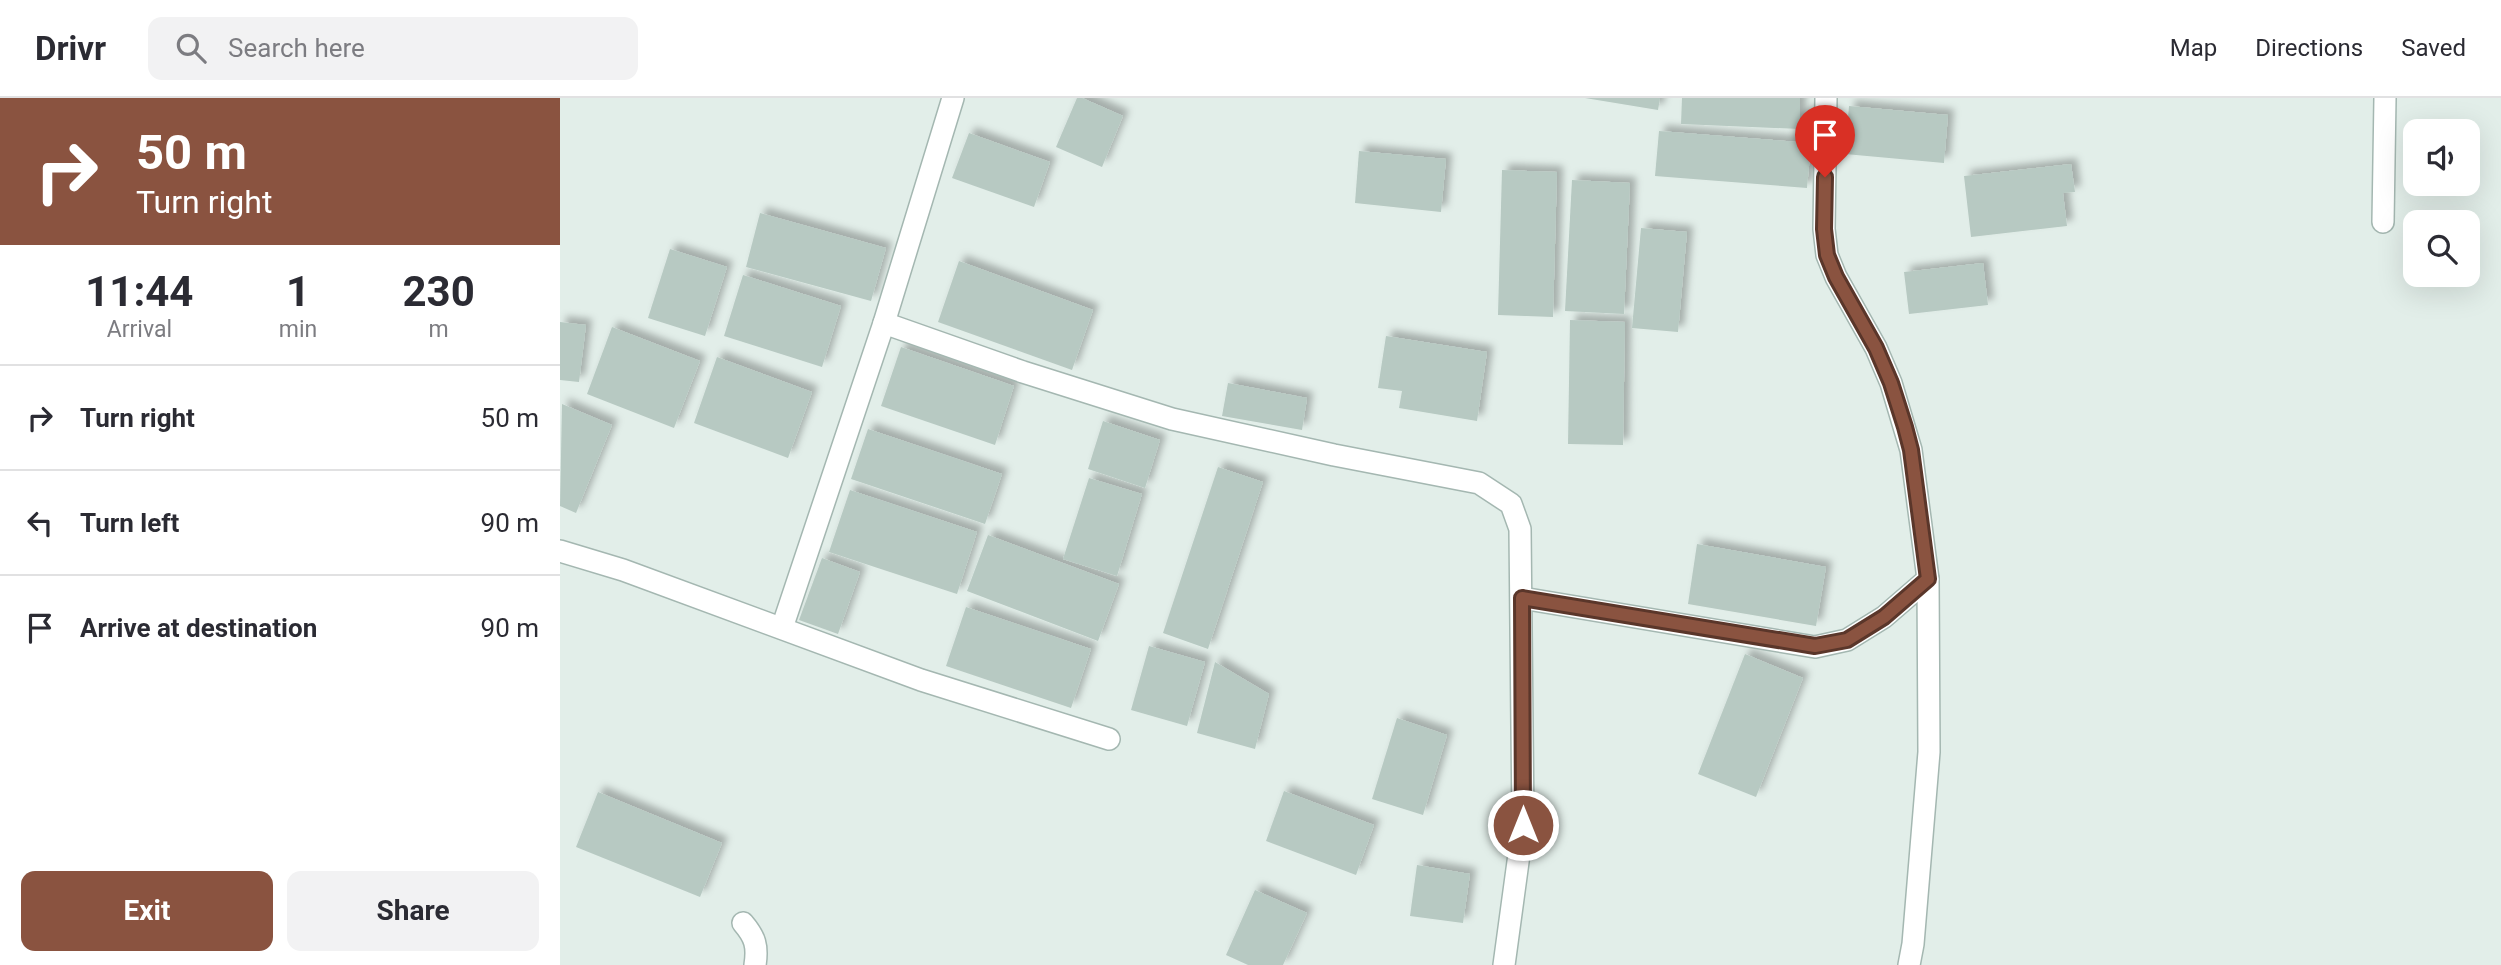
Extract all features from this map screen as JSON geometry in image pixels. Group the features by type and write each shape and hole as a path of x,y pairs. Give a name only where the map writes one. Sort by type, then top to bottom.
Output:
{"street":[{"path":"782,628 884,323 953,98"},
{"path":"1826,98 1824,229 1827,255 1836,277 1876,348 1891,383 1911,450 1928,579 1929,752 1909,965"},
{"path":"2384,222 2385,98"},
{"path":"884,323 1023,372 1172,419 1479,484 1511,504 1520,529 1523,825 1503,965"},
{"path":"560,551 623,570 921,680 1109,738"},
{"path":"1522,598 1815,646 1847,640 1884,617 1928,579"},
{"path":"743,923 754,936 757,949 755,965"}],"building":[{"path":"1077,98 1123,116 1102,167 1056,147"},
{"path":"1585,98 1660,98 1658,110"},
{"path":"1682,98 1800,98 1800,129 1681,124"},
{"path":"1849,106 1948,115 1944,163 1845,154"},
{"path":"1659,131 1811,143 1807,188 1655,176"},
{"path":"969,133 1050,162 1034,207 952,178"},
{"path":"1359,151 1446,159 1441,212 1355,203"},
{"path":"2071,164 2075,192 2063,193 2067,226 1971,237 1964,176"},
{"path":"1502,170 1557,172 1553,317 1498,315"},
{"path":"1572,180 1630,183 1624,314 1565,311"},
{"path":"760,213 886,248 871,301 746,267"},
{"path":"1641,228 1687,232 1678,332 1632,328"},
{"path":"670,249 727,267 705,336 648,318"},
{"path":"959,261 1093,310 1072,370 938,322"},
{"path":"1983,263 1988,305 1909,314 1904,272"},
{"path":"743,275 841,306 822,367 724,336"},
{"path":"1570,320 1625,322 1623,445 1568,444"},
{"path":"560,322 586,325 579,382 560,380"},
{"path":"612,327 700,361 674,428 587,394"},
{"path":"1386,336 1487,352 1477,421 1399,408 1402,391 1378,388"},
{"path":"901,347 1014,386 995,445 881,406"},
{"path":"717,357 812,392 788,458 694,423"},
{"path":"1228,383 1307,398 1302,430 1222,416"},
{"path":"562,404 612,425 576,513 560,506"},
{"path":"1103,421 1160,440 1145,488 1088,469"},
{"path":"868,429 1002,474 985,524 851,479"},
{"path":"1218,467 1263,482 1208,649 1163,633"},
{"path":"1089,478 1142,494 1117,576 1063,559"},
{"path":"850,490 977,532 957,594 829,552"},
{"path":"988,535 1119,584 1098,641 967,591"},
{"path":"1697,544 1826,567 1816,626 1688,604"},
{"path":"822,558 860,572 838,634 799,620"},
{"path":"966,607 1091,649 1071,708 946,666"},
{"path":"1149,646 1205,662 1187,726 1131,710"},
{"path":"1745,654 1803,678 1756,797 1698,774"},
{"path":"1215,662 1269,694 1255,749 1197,733"},
{"path":"1397,718 1447,735 1423,815 1372,799"},
{"path":"1284,791 1374,825 1356,875 1266,841"},
{"path":"598,792 722,843 700,897 576,847"},
{"path":"1417,865 1470,874 1463,923 1410,916"},
{"path":"1255,890 1307,913 1283,965 1248,965 1226,955"}],"route":[{"path":"1523,825 1522,598 1815,646 1847,640 1884,617 1928,579 1911,450 1905,427 1876,348 1836,277 1827,255 1824,229 1825,177"}]}
